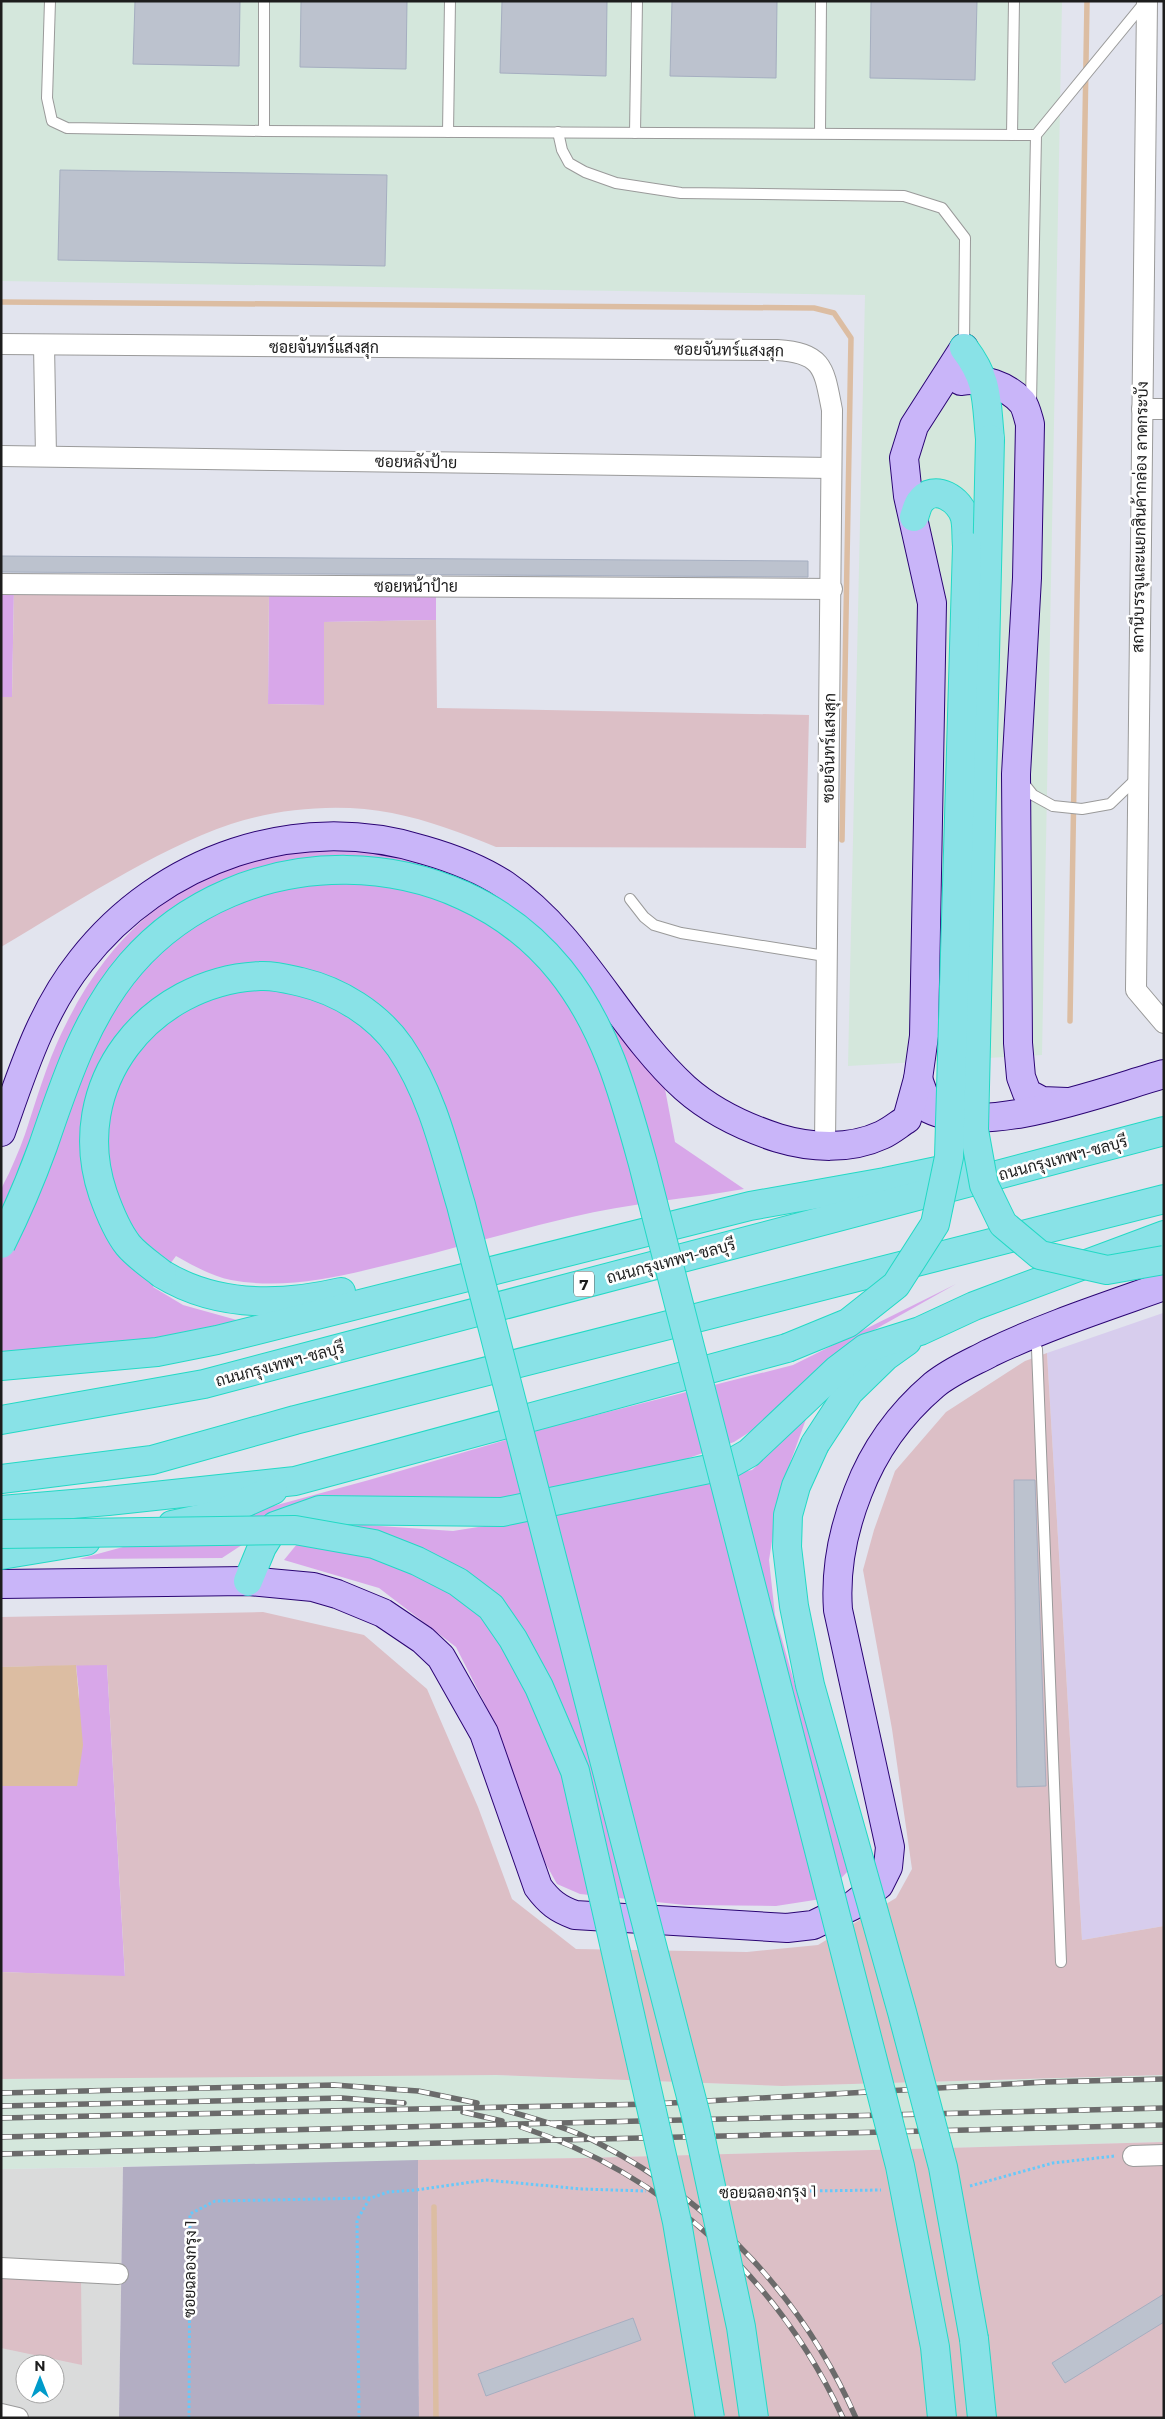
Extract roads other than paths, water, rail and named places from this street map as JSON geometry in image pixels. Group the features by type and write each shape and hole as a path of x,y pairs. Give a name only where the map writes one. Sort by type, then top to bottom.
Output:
{"highway":[{"path":"964,348 978,366 984,382 990,439 974,1130 984,1185 1003,1224 1040,1255 1107,1270 1164,1260"},
{"path":"1,1510 108,1501 295,1480 788,1348 848,1322 896,1285 935,1224 949,1157 966,546 965,518 960,507 952,498 942,494 930,494 921,501 914,517"},
{"path":"1,1244 31,1178 73,1062 102,1004 130,965 147,947 213,898 241,887 306,872 363,870 399,874 435,884 495,912 514,924 559,968 593,1018 623,1092 643,1164 900,2166 935,2348 942,2418"},
{"path":"702,1217 658,1219 580,1233 387,1282 286,1302 238,1300 205,1294 179,1284 162,1274 128,1244 107,1205 96,1167 94,1147 100,1096 110,1070 128,1044 146,1022 178,998 208,985 237,978 262,975 318,986 341,996 375,1020 399,1046 424,1090 436,1121 461,1205 696,2116 741,2327 754,2418"},
{"path":"1,1366 148,1353 217,1340 702,1217 750,1206 930,1174 1164,1115"},
{"name":"ถนนกรุงเทพฯ-ชลบุรี","path":"1,1420 204,1384 1164,1131"},
{"path":"1,1479 152,1460 305,1418 1164,1199"},
{"path":"248,1581 262,1547 274,1526 320,1510 502,1512 728,1464 748,1453 837,1370 866,1348 920,1331 974,1306 1164,1235"},
{"path":"920,1331 886,1356 849,1392 815,1444 796,1486 788,1515 788,1547 794,1606 810,1685 902,2012 943,2166 974,2339 982,2418"},
{"path":"1,1555 114,1537 218,1516 295,1480"},
{"path":"1,1534 295,1530 374,1544 417,1561 458,1582 491,1607 513,1639 540,1687 575,1771 677,2222 710,2418"}],"main road":[{"path":"1,1132 36,1039 50,1008 80,962 98,940 122,917 152,892 176,877 239,850 308,837 343,835 375,838 427,851 475,869 503,884 529,903 556,931 658,1060 686,1089 735,1122 756,1131 795,1143 825,1146 856,1143 883,1135 907,1119 918,1079 924,1036 932,602 908,496 904,458 914,426 964,348"},
{"path":"939,385 967,380 1001,386 1022,403 1030,424 1027,578 1016,774 1018,1043 1021,1077 1027,1093 1036,1100 1067,1102"},
{"path":"918,1079 929,1109 943,1116 995,1118 1067,1102 1164,1074"},
{"path":"1,1584 248,1581 313,1587 352,1599 407,1627 441,1657 484,1733 538,1887 548,1902 560,1910 575,1915 788,1928 813,1925 852,1906 879,1885 888,1867 890,1847 838,1610 836,1586 848,1517 867,1469 884,1440 900,1420 935,1384 954,1372 1035,1332 1164,1286"}],"street":[{"name":"สถานีบรรจุและแยกสินค้ากล่อง ลาดกระบัง","path":"1146,1 1136,780 1136,990 1164,1023"},
{"name":"ซอยจันทร์แสงสุก","path":"1,344 791,351 809,357 822,367 832,410 832,589 825,956 825,1146"},
{"path":"44,345 46,456"},
{"path":"1142,409 1164,410"},
{"name":"ซอยหลังป้าย","path":"1,456 831,468"},
{"name":"ซอยหน้าป้าย","path":"1,584 832,589"},
{"path":"1133,2156 1164,2154"},
{"path":"1,2268 118,2274"},
{"path":"1,2414 18,2418"}],"lane":[{"path":"50,1 47,98 52,121 67,128 264,131 1036,135"},
{"path":"264,1 264,131"},
{"path":"448,132 450,1"},
{"path":"635,133 637,1"},
{"path":"820,133 821,1"},
{"path":"1012,135 1014,1"},
{"path":"1030,424 1036,135 1146,1"},
{"path":"558,132 562,150 569,163 585,172 616,183 681,193 904,196 942,208 965,238 964,348"},
{"path":"1016,774 1033,795 1053,806 1082,809 1110,804 1136,780"},
{"path":"630,899 654,926 681,933 825,956"},
{"path":"1037,1349 1061,1962"}],"waterway":[{"path":"1070,1021 1087,1"},
{"path":"1,302 814,308 834,313 851,338 842,840"},
{"path":"434,2207 436,2418"}],"railway":[{"path":"1,2118 653,2104 1045,2082 1164,2079"},
{"path":"1,2093 334,2085 418,2091 477,2103"},
{"path":"1,2106 342,2098 404,2103"},
{"path":"1,2137 1164,2108"},
{"path":"504,2110 541,2120 589,2138 642,2168 681,2195 718,2226 752,2259 782,2295 810,2334 835,2375 856,2418"},
{"path":"463,2112 502,2121"},
{"path":"1,2154 1164,2125"},
{"path":"521,2127 574,2147 623,2173 670,2203 712,2238 751,2278 786,2321 817,2368 843,2418"}]}
